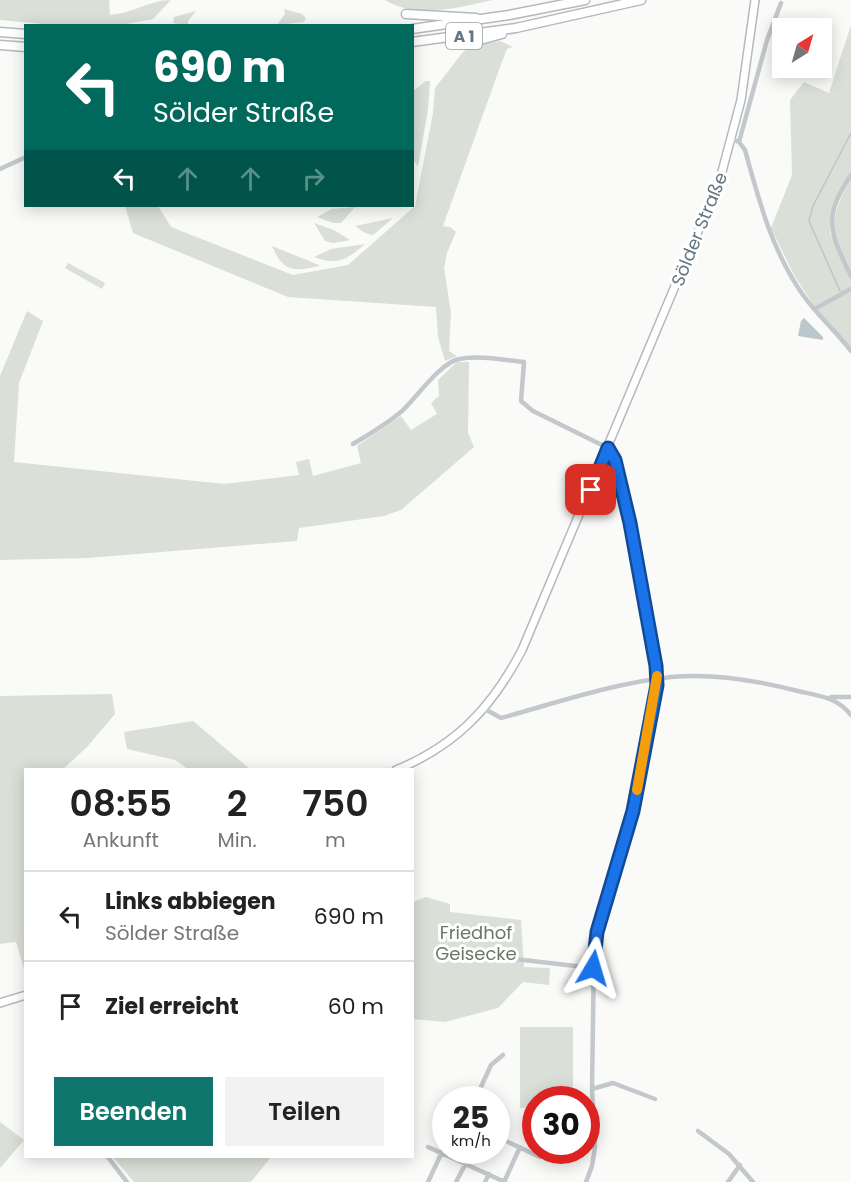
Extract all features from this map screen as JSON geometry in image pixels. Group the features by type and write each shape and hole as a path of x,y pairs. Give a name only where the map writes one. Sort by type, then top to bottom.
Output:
{"highway":[{"name":"A 1","path":"414,29 486,19 585,0"},
{"name":"A 1","path":"414,42 516,28 641,0"},
{"path":"406,14 486,19"},
{"path":"465,44 492,38 516,28"},
{"path":"3,33 24,34"},
{"path":"1,45 24,46"}],"main road":[{"name":"Sölder Straße","path":"400,768 448,742 485,709 508,676 522,650 709,210 736,141 755,0"},
{"path":"0,1003 24,996"}],"street":[{"path":"781,3 767,40 736,141 745,150 770,234 791,277 814,309 851,351"},
{"path":"0,169 24,158"},
{"path":"851,175 832,216 831,233 851,276"},
{"path":"814,309 851,289"},
{"path":"352,444 375,432 400,412 446,365 457,359 472,358 524,362 521,401 533,411 608,448 615,460 630,523 657,680 633,811 597,932 593,968 592,1086"},
{"path":"485,709 501,718 672,677 747,680 831,697 851,697"},
{"path":"831,697 851,715"},
{"path":"498,957 593,968"},
{"path":"481,1086 491,1065 502,1055"},
{"path":"600,1087 613,1083 655,1099"},
{"path":"698,1131 740,1166 753,1182"},
{"path":"456,1182 466,1164 504,1182 520,1147 510,1143"},
{"path":"428,1147 432,1148"},
{"path":"109,1158 127,1182"},
{"path":"428,1182 436,1164"},
{"path":"585,1182 592,1164"},
{"path":"728,1182 740,1166"},
{"path":"485,1182 489,1174"}],"green space":[{"path":"0,0 109,0 110,15 171,0 153,19 126,24 43,24 0,20"},
{"path":"385,0 493,0 424,11 398,6"},
{"path":"284,9 302,14 306,18 304,22 278,24 285,14"},
{"path":"196,11 188,24 173,23 174,17"},
{"path":"851,25 851,172 831,216 830,233 851,278 851,288 814,306 794,275 771,228 792,175 790,100 804,82 829,93"},
{"path":"500,41 513,47 507,49 443,226 450,227 456,232 447,253 444,268 451,313 449,351 457,356 445,361 438,337 436,307 288,297 133,233 125,207 159,207 171,227 293,275 348,265 415,206 433,113 435,88 463,52 472,46"},
{"path":"426,81 430,81 428,110 418,166 414,161 414,90"},
{"path":"851,177 851,274 838,247 834,225 838,204"},
{"path":"355,207 341,223 333,223 317,217 332,209"},
{"path":"393,218 373,235 355,226"},
{"path":"314,223 334,230 350,240 333,243 325,241"},
{"path":"365,244 353,254 336,261 314,257 331,249"},
{"path":"272,246 319,266 303,269 290,268 280,261"},
{"path":"68,263 105,283 102,289 65,268"},
{"path":"851,290 851,348 816,309"},
{"path":"27,311 43,321 19,383 14,462 224,484 299,475 296,462 309,459 313,476 361,463 357,446 401,416 411,430 437,414 431,403 439,396 438,380 457,362 469,362 468,433 474,447 401,510 384,516 299,528 297,541 88,558 0,560 0,376"},
{"path":"112,694 115,714 87,747 64,768 24,768 24,969 16,942 0,944 0,696"},
{"path":"193,721 249,768 187,768 175,760 127,749 124,732"},
{"name":"Friedhof Geisecke","path":"426,897 450,904 450,912 521,920 524,967 550,968 549,985 523,982 498,1008 445,1022 414,1019 414,902"},
{"path":"520,1027 573,1027 573,1086 522,1086 522,1108 520,1108"},
{"path":"0,1122 24,1140 0,1168"},
{"path":"114,1158 270,1158 251,1182 134,1182"}],"shaded area":[{"path":"804,318 823,337 823,340 798,336 801,321"}],"waterway":[{"path":"840,291 809,221 813,206 851,133"}],"slow traffic":[{"path":"637,790 657,676"}],"route":[{"path":"591,490 608,448 615,460 630,523 657,680 633,811 597,932 593,968"}]}
